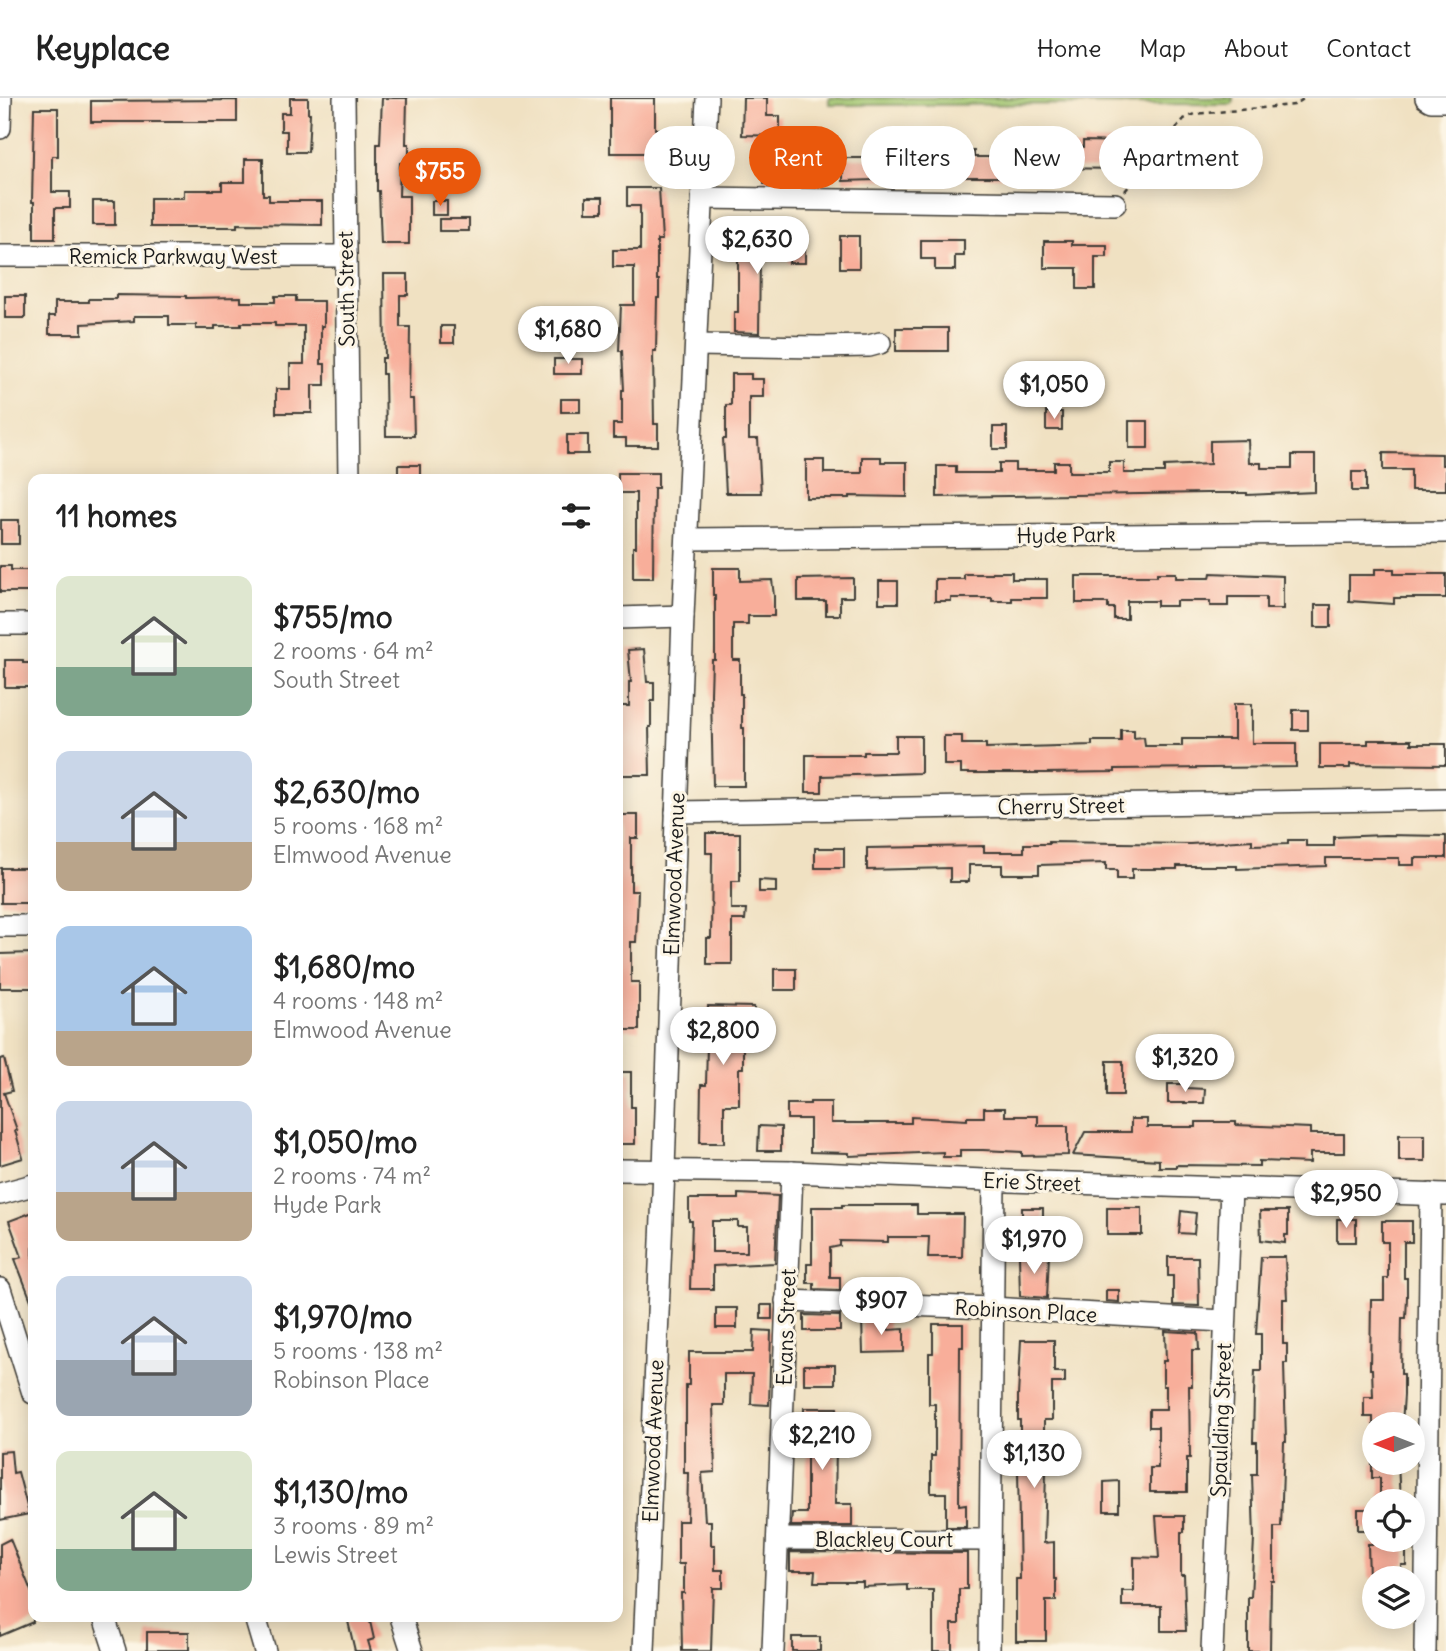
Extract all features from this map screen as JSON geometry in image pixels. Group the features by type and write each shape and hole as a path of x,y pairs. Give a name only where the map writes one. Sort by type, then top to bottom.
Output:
{"street":[{"path":"0,128 1,98"},
{"name":"South Street","path":"344,98 349,474"},
{"name":"Elmwood Avenue","path":"645,1651 682,616 707,98"},
{"path":"1426,98 1431,101 1446,101"},
{"path":"703,198 1115,204"},
{"name":"Remick Parkway West","path":"0,256 346,256"},
{"path":"696,345 818,347 869,346 880,343"},
{"name":"Hyde Park","path":"687,538 1446,532"},
{"path":"623,618 682,616"},
{"path":"0,624 28,624"},
{"name":"Cherry Street","path":"676,812 1446,799"},
{"path":"0,926 28,926"},
{"name":"Erie Street","path":"623,1170 792,1172 1439,1195"},
{"name":"Evans Street","path":"773,1651 792,1172"},
{"path":"989,1651 994,1181"},
{"path":"0,1194 28,1186"},
{"name":"Spaulding Street","path":"1212,1651 1231,1189"},
{"path":"1425,1651 1439,1195"},
{"path":"0,1289 28,1377"},
{"name":"Robinson Place","path":"786,1301 992,1308 1224,1321"},
{"name":"Blackley Court","path":"778,1539 990,1540"},
{"path":"106,1622 115,1651"},
{"path":"256,1622 265,1651"},
{"path":"403,1622 412,1651"}],"path":[{"path":"1115,204 1184,119 1195,114 1294,105 1305,98"}],"green space":[{"path":"829,98 1233,98 1232,104 829,105"}],"building":[{"path":"290,98 308,98 308,152 287,152 287,131 281,131 281,113 290,113"},
{"path":"382,98 407,98 406,144 409,144 409,163 400,163 399,196 409,196 409,244 381,244 377,144 380,144"},
{"path":"610,98 655,98 655,126 644,126 644,153 610,153"},
{"path":"743,98 767,98 767,116 780,116 780,126 749,126 749,135 742,135"},
{"path":"237,100 237,122 91,122 91,101"},
{"path":"34,108 58,108 58,156 52,156 52,192 70,192 70,208 55,208 55,239 34,239"},
{"path":"1085,141 1099,141 1099,169 1085,168"},
{"path":"975,157 989,157 989,177 975,177"},
{"path":"847,158 861,158 861,180 847,181"},
{"path":"245,159 263,159 263,195 269,195 269,201 322,201 322,225 150,227 150,198 184,198 184,190 222,190 222,182 245,182"},
{"path":"627,188 659,189 662,240 657,240 659,298 656,351 653,351 654,424 658,424 658,446 626,446 626,438 613,438 613,424 622,424 624,390 622,351 619,351 621,305 634,305 634,267 613,267 613,250 640,250 640,206 627,206"},
{"path":"586,197 603,197 603,212 586,212"},
{"path":"93,201 115,201 115,225 93,225"},
{"path":"432,201 447,201 447,215 432,215"},
{"path":"439,219 469,219 469,231 439,231"},
{"path":"840,236 859,236 859,268 840,268"},
{"path":"738,237 776,237 776,244 805,244 805,263 789,263 789,257 760,257 759,333 734,332 734,312 738,312"},
{"path":"921,240 964,240 964,256 955,256 955,270 935,270 935,259 921,259"},
{"path":"1044,241 1072,241 1072,245 1107,245 1107,257 1095,257 1095,289 1077,289 1077,268 1044,268"},
{"path":"384,274 408,274 408,295 400,295 400,327 410,327 409,399 413,399 414,436 386,436 385,374 382,374 382,358 385,358"},
{"path":"116,295 241,297 241,302 275,302 275,296 296,296 296,301 324,301 321,364 325,364 325,385 312,385 312,413 276,413 276,389 290,389 290,364 304,364 304,326 241,323 241,326 196,329 196,325 169,325 169,316 134,316 134,321 82,324 82,334 49,334 49,316 55,316 55,302 116,299"},
{"path":"5,296 25,296 25,318 5,318"},
{"path":"441,326 454,326 454,343 441,343"},
{"path":"896,328 948,328 948,351 896,351"},
{"path":"554,359 582,359 582,374 554,374"},
{"path":"731,374 751,374 751,379 763,379 763,397 749,397 749,439 758,439 761,493 726,493 723,439 726,439 726,405 731,405"},
{"path":"561,399 580,399 580,412 561,412"},
{"path":"1046,412 1062,412 1062,430 1046,430"},
{"path":"1129,421 1148,421 1148,448 1129,448"},
{"path":"993,427 1007,427 1007,449 993,449"},
{"path":"567,435 588,435 588,454 567,454"},
{"path":"1248,440 1249,463 1261,463 1261,468 1292,468 1292,455 1315,455 1315,492 1247,495 1207,493 937,497 937,466 956,466 956,473 999,473 999,463 1015,463 1015,470 1054,470 1054,462 1069,462 1069,472 1109,472 1109,462 1124,462 1124,473 1164,473 1164,466 1210,464 1210,441"},
{"path":"1383,453 1442,454 1442,465 1446,465 1446,490 1411,490 1411,470 1383,470"},
{"path":"862,457 881,457 881,462 907,462 907,497 806,498 806,460 824,460 824,473 862,473"},
{"path":"398,465 420,465 420,474 398,474"},
{"path":"1352,472 1366,472 1366,491 1352,491"},
{"path":"658,473 658,488 654,488 653,578 633,578 636,493 623,493 623,474 618,474"},
{"path":"1,520 19,520 19,544 1,544"},
{"path":"0,566 11,566 11,570 28,570 28,592 0,592"},
{"path":"713,568 740,568 740,581 772,580 774,616 748,616 748,624 733,624 733,660 740,660 744,786 713,786"},
{"path":"1375,569 1394,569 1394,574 1446,574 1446,598 1394,598 1394,604 1349,601 1349,575 1375,575"},
{"path":"1012,572 1012,579 1047,579 1047,598 992,601 992,598 951,598 951,601 935,601 935,579 964,579 964,574"},
{"path":"1157,573 1176,573 1176,578 1210,578 1211,573 1283,576 1283,609 1266,609 1266,597 1228,597 1228,606 1210,606 1210,601 1176,601 1176,606 1157,606 1157,601 1127,601 1127,619 1114,619 1114,608 1108,608 1108,603 1076,603 1076,576 1157,576"},
{"path":"853,578 853,597 840,597 840,615 826,615 826,601 798,601 798,579"},
{"path":"879,581 898,581 898,603 879,603"},
{"path":"1315,605 1331,605 1331,627 1315,627"},
{"path":"644,649 647,682 654,682 649,727 650,775 623,775 623,706 629,706 631,682 628,650"},
{"path":"5,660 23,660 23,663 28,663 28,687 5,687"},
{"path":"1234,704 1252,704 1252,743 1296,743 1296,767 961,773 961,765 944,765 944,736 962,736 962,744 986,744 986,748 1092,745 1092,741 1121,741 1121,730 1134,730 1134,738 1144,737 1145,746 1182,746 1182,739 1234,739"},
{"path":"1293,710 1308,710 1308,730 1293,730"},
{"path":"896,736 921,736 921,773 822,776 822,792 806,792 806,755 896,752"},
{"path":"1368,740 1411,740 1411,744 1446,744 1446,765 1350,764 1350,768 1320,768 1320,744 1368,744"},
{"path":"623,815 638,815 638,838 631,838 631,891 638,891 636,942 631,942 631,982 639,982 639,1030 623,1030"},
{"path":"706,833 740,833 740,881 731,881 731,909 746,909 745,920 732,920 732,964 707,964 707,938 711,938 712,853 706,853"},
{"path":"1446,836 1446,858 1414,858 1414,865 1399,865 1399,858 1326,858 1326,866 1237,869 1237,866 1177,866 1177,869 1132,869 1132,879 1117,879 1117,870 1106,870 1106,863 1039,865 1039,874 1002,874 1002,865 969,865 969,882 950,882 950,868 867,870 867,848 984,846 984,852 1024,852 1024,844 1049,842 1190,844 1252,840 1252,845 1288,844 1288,840 1306,840 1306,846 1334,846 1334,837"},
{"path":"815,848 844,848 844,868 815,868"},
{"path":"1,868 28,868 28,903 1,903"},
{"path":"759,880 776,881 776,892 759,892"},
{"path":"28,953 28,988 0,988 0,954"},
{"path":"774,969 796,969 796,990 774,990"},
{"path":"708,1006 754,1007 754,1029 743,1029 739,1105 724,1105 724,1143 700,1143 701,1085 706,1085"},
{"path":"4,1058 12,1091 4,1093 23,1158 0,1165 0,1059"},
{"path":"1107,1061 1123,1061 1123,1095 1107,1095"},
{"path":"623,1072 631,1072 635,1144 623,1144"},
{"path":"1168,1084 1186,1084 1186,1088 1205,1089 1204,1103 1168,1103"},
{"path":"831,1102 831,1123 911,1123 911,1117 967,1120 967,1117 984,1117 984,1108 1005,1108 1005,1116 1038,1116 1038,1126 1068,1126 1068,1155 1022,1156 1022,1152 983,1150 960,1150 960,1157 943,1157 943,1152 849,1156 849,1153 810,1152 810,1119 787,1119 787,1104"},
{"path":"1131,1119 1147,1119 1147,1127 1196,1127 1196,1122 1236,1122 1236,1125 1310,1128 1310,1134 1344,1134 1344,1153 1310,1153 1310,1163 1259,1161 1259,1166 1176,1167 1159,1167 1159,1160 1073,1155 1085,1132 1131,1132"},
{"path":"759,1126 781,1127 781,1151 758,1151"},
{"path":"1399,1135 1425,1135 1425,1161 1399,1161"},
{"path":"738,1194 778,1196 775,1263 713,1266 713,1289 690,1289 692,1221 689,1221 689,1199 738,1199","holes":["712,1221 738,1221 738,1227 747,1227 747,1252 712,1252"]},
{"path":"917,1205 917,1214 963,1214 962,1257 928,1257 929,1237 888,1237 888,1242 840,1241 840,1246 830,1248 830,1277 840,1277 840,1290 814,1289 814,1283 807,1283 807,1264 812,1264 812,1207"},
{"path":"1022,1208 1043,1208 1043,1232 1022,1232"},
{"path":"1107,1208 1142,1208 1142,1235 1107,1235"},
{"path":"1181,1211 1196,1213 1194,1234 1179,1233"},
{"path":"1260,1211 1288,1211 1288,1235 1285,1235 1285,1243 1261,1240"},
{"path":"28,1214 28,1293 15,1259 22,1257 9,1221"},
{"path":"1337,1219 1356,1219 1356,1242 1337,1242"},
{"path":"1382,1221 1412,1221 1412,1242 1404,1242 1407,1297 1406,1318 1402,1318 1403,1412 1364,1412 1364,1397 1373,1397 1370,1369 1371,1300 1384,1300 1384,1278 1388,1278 1388,1242 1382,1242"},
{"path":"1019,1255 1049,1255 1047,1298 1020,1296"},
{"path":"1168,1257 1198,1257 1199,1306 1173,1305 1173,1276 1168,1276"},
{"path":"1261,1257 1285,1257 1287,1299 1283,1299 1283,1344 1287,1344 1287,1363 1284,1363 1286,1442 1281,1527 1274,1527 1270,1651 1248,1651 1248,1597 1251,1597 1254,1539 1252,1474 1257,1474 1257,1442 1253,1442 1255,1371 1261,1371 1261,1334 1256,1334"},
{"path":"1106,1290 1119,1290 1119,1302 1106,1301"},
{"path":"761,1305 772,1305 772,1319 761,1319"},
{"path":"716,1308 737,1308 737,1328 716,1328"},
{"path":"804,1315 840,1316 840,1331 804,1331"},
{"path":"862,1319 888,1319 888,1330 904,1329 904,1352 863,1353"},
{"path":"933,1324 963,1324 963,1347 960,1347 959,1505 966,1504 966,1527 946,1527 946,1493 931,1493 931,1456 935,1456 935,1404 929,1404 929,1353 933,1353"},
{"path":"754,1330 771,1331 769,1405 751,1404 752,1374 724,1374 724,1405 713,1405 715,1472 702,1473 705,1521 711,1521 715,1570 723,1570 723,1588 713,1588 711,1651 682,1651 681,1593 684,1593 684,1564 678,1564 678,1521 687,1521 688,1473 684,1473 684,1423 686,1385 689,1385 689,1352 753,1352"},
{"path":"1165,1331 1198,1333 1199,1350 1192,1350 1192,1386 1189,1386 1190,1458 1187,1458 1187,1492 1150,1492 1150,1468 1158,1468 1158,1427 1149,1427 1149,1409 1166,1409 1166,1386 1163,1386"},
{"path":"1021,1340 1054,1340 1054,1372 1065,1372 1065,1383 1052,1383 1052,1420 1044,1420 1044,1543 1054,1542 1056,1579 1056,1601 1046,1601 1046,1641 1016,1641 1016,1579 1020,1579 1018,1396"},
{"path":"804,1365 835,1365 835,1384 804,1384"},
{"path":"804,1408 837,1408 839,1446 836,1446 835,1504 852,1504 852,1526 791,1526 792,1513 807,1513 807,1424 804,1424"},
{"path":"11,1451 13,1473 18,1472 28,1514 0,1520 0,1452"},
{"path":"1372,1475 1399,1475 1399,1489 1380,1489 1380,1478 1372,1478"},
{"path":"1119,1481 1119,1511 1104,1511 1104,1482"},
{"path":"1358,1509 1362,1509 1362,1530 1358,1530"},
{"path":"1156,1516 1184,1516 1184,1532 1181,1532 1181,1575 1184,1575 1186,1631 1161,1631 1161,1606 1122,1606 1122,1591 1134,1591 1134,1557 1159,1558"},
{"path":"10,1539 28,1584 28,1622 33,1622 0,1636 0,1544"},
{"path":"790,1552 967,1553 967,1589 959,1589 959,1624 952,1624 952,1651 933,1651 933,1590 907,1590 907,1585 863,1587 863,1582 814,1582 815,1571 790,1571"},
{"path":"1368,1552 1406,1552 1406,1565 1369,1566"},
{"path":"348,1622 370,1622 374,1639 368,1641 371,1651 355,1651"},
{"path":"147,1632 189,1632 189,1650 147,1650"},
{"path":"792,1637 820,1637 820,1651 792,1651"}]}
